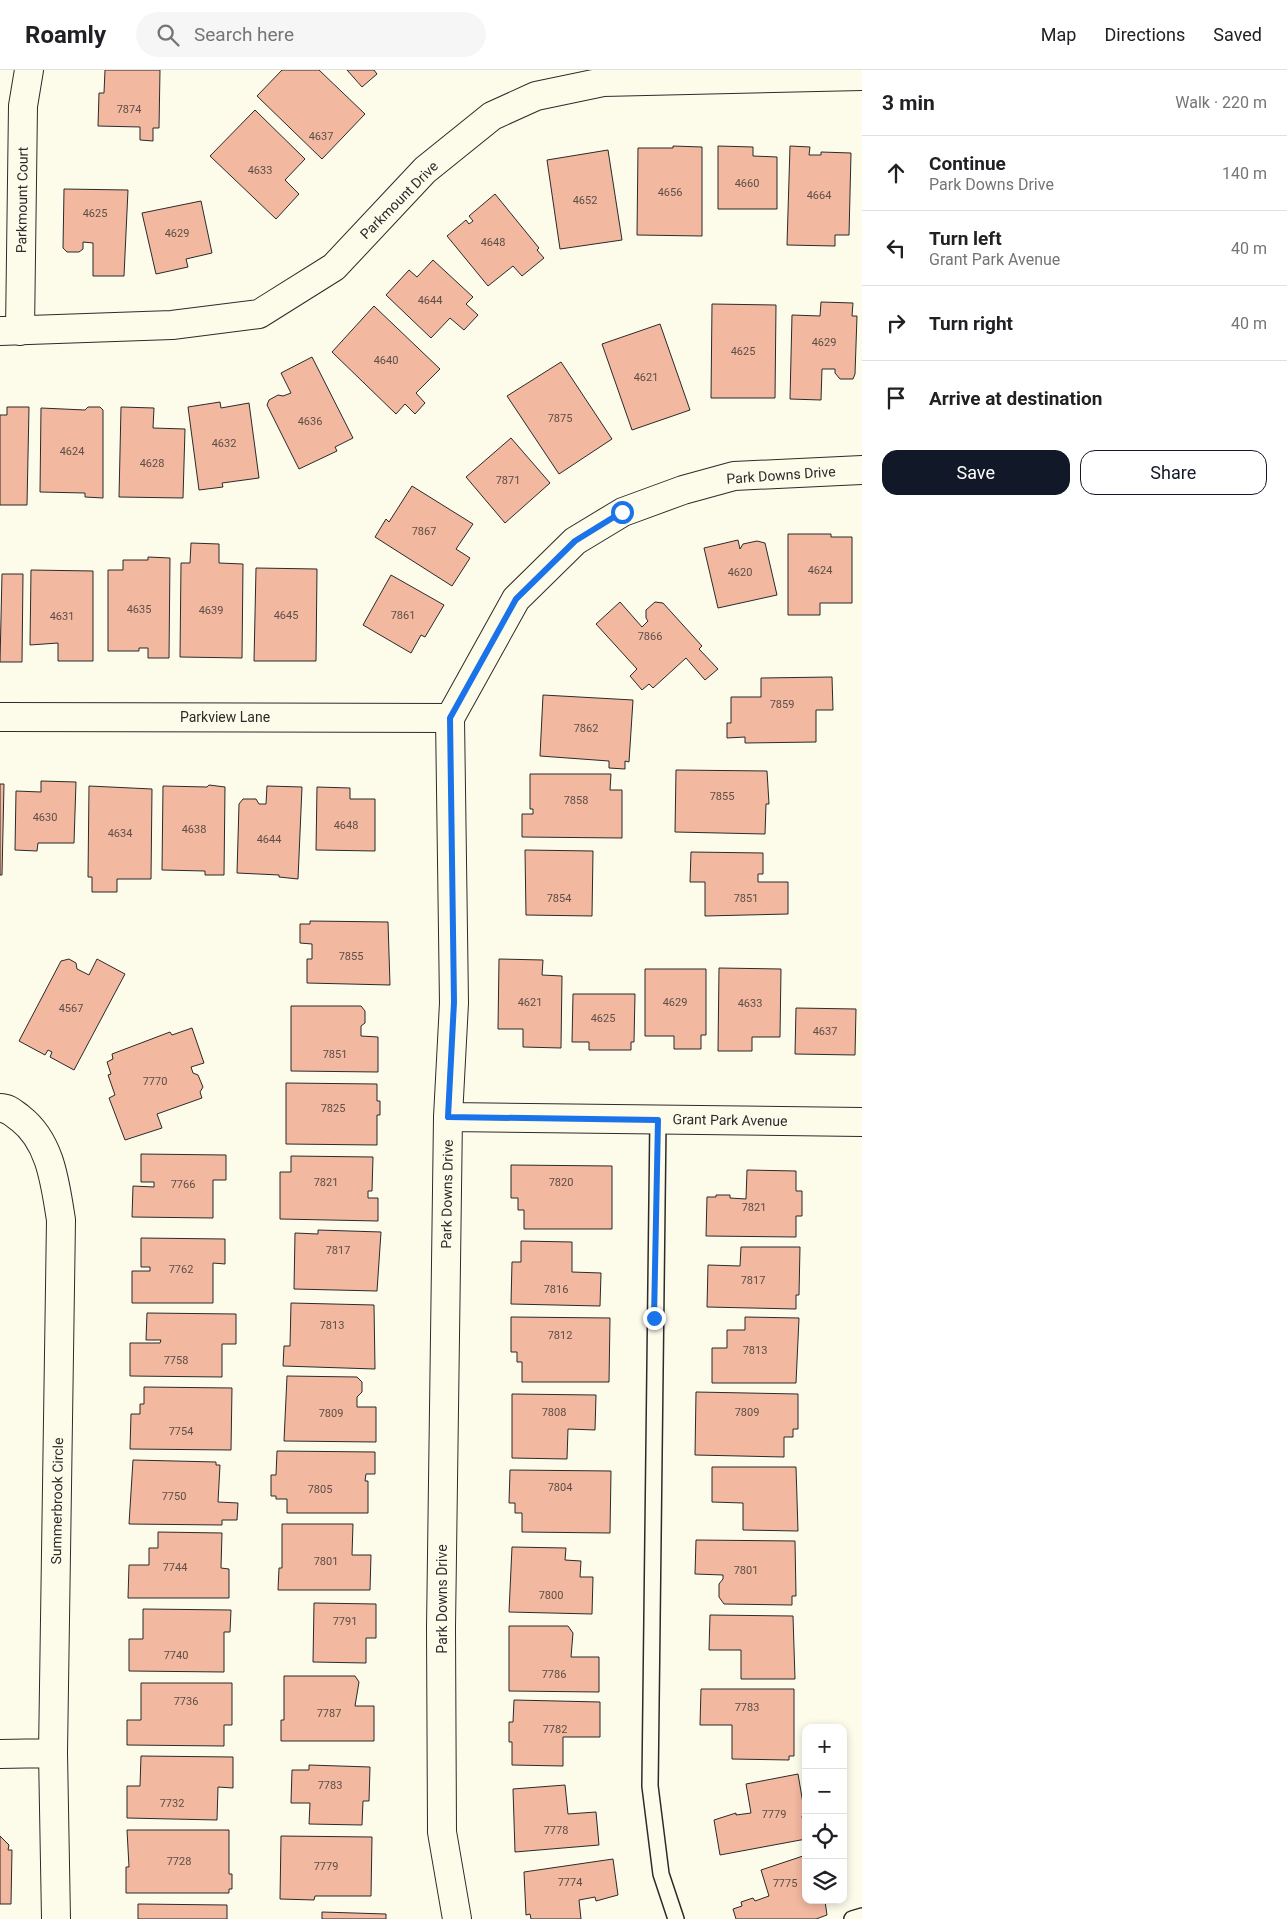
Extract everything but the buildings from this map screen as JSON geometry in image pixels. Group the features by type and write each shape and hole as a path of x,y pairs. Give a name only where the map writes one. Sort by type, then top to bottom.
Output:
{"street":[{"name":"Parkmount Court","path":"10,331 23,106 29,70"},
{"name":"Parkmount Drive","path":"10,331 172,324 259,314 334,267 425,170 492,116 536,96 603,82 862,76"},
{"name":"Park Downs Drive","path":"457,1919 442,1832 441,1628 448,1117 454,1002 450,718 516,599 575,541 622,512 683,490 734,476 862,470"},
{"name":"Parkview Lane","path":"0,717 450,718"},
{"name":"Summerbrook Circle","path":"0,1108 7,1108 24,1121 41,1142 54,1175 61,1220 53,1753 56,1919"},
{"name":"Grant Park Avenue","path":"448,1117 862,1122"},
{"path":"0,1754 53,1753"}],"lane":[{"path":"658,1120 650,1786 661,1874 676,1919"},
{"path":"852,1919 862,1916"}],"route":[{"path":"622,512 575,541 516,599 450,718 454,1002 448,1117 658,1120 654,1318"}]}
